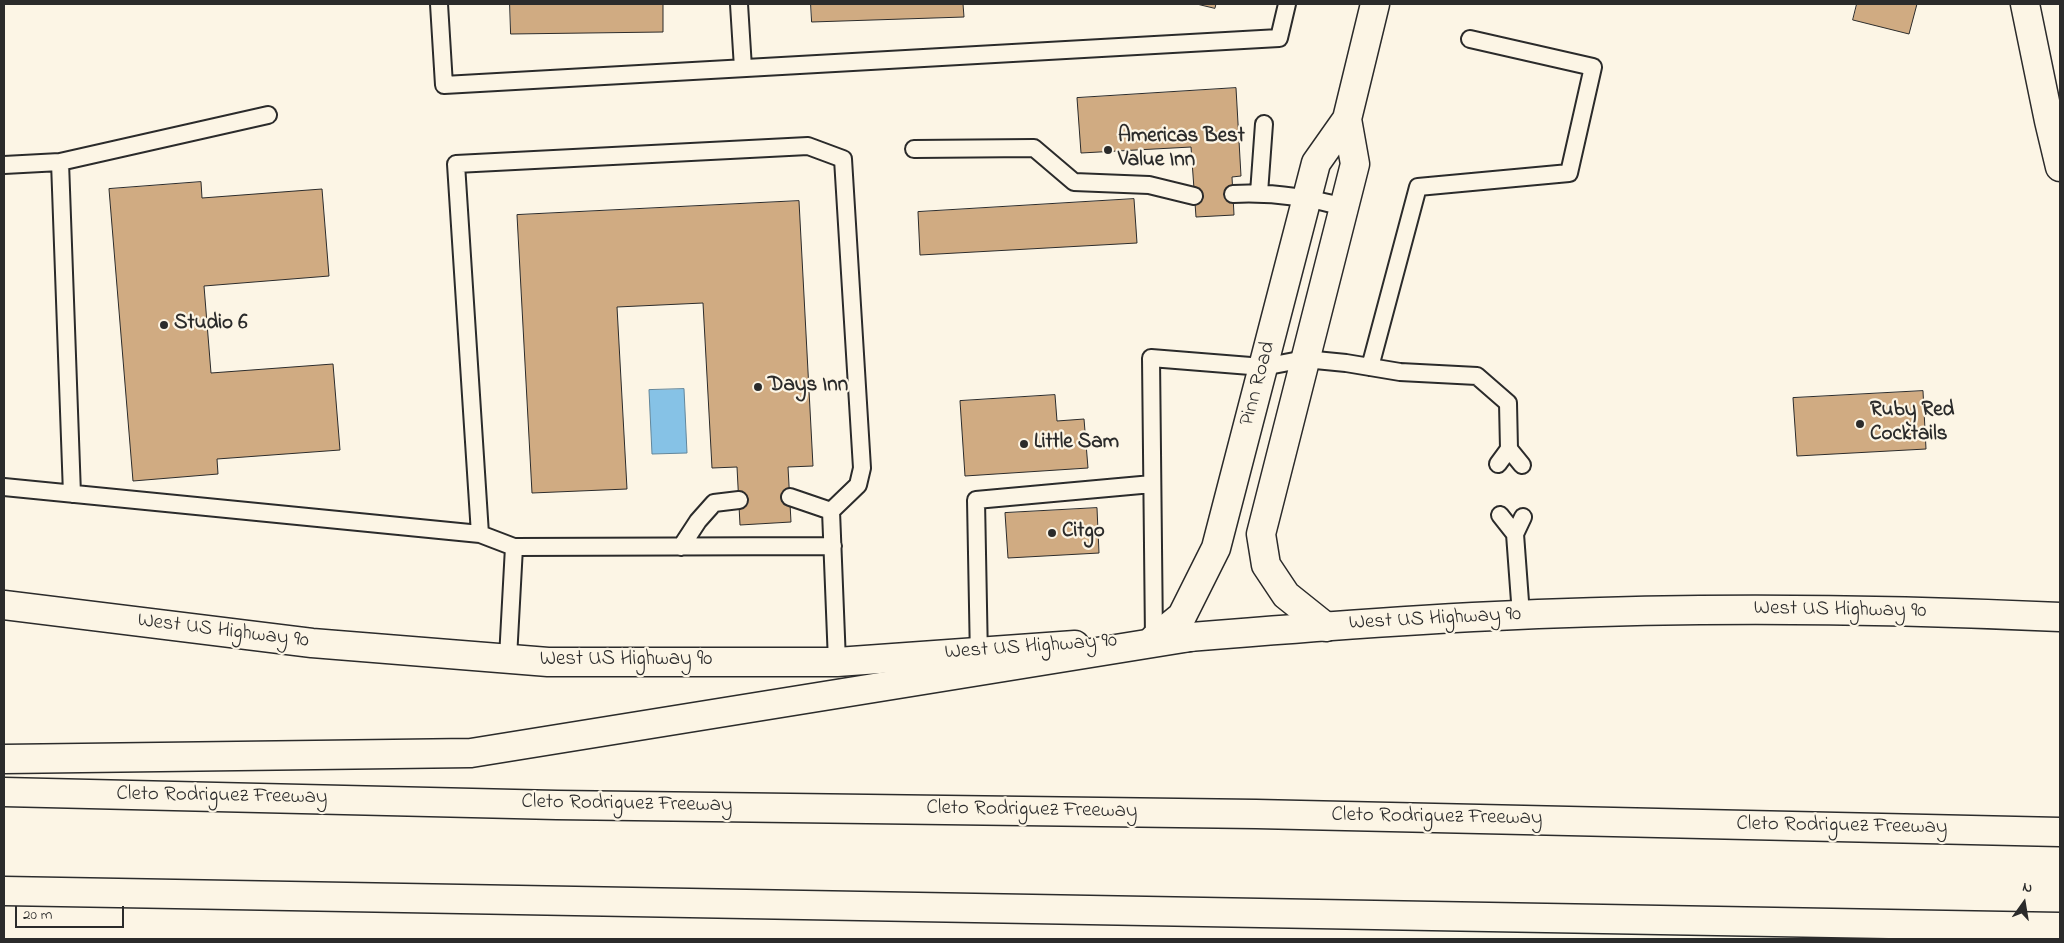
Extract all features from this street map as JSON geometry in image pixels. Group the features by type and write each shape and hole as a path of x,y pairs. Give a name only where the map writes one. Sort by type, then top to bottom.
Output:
{"main road":[{"name":"Pinn Road","path":"1154,639 1182,616 1216,548 1316,163 1347,119 1375,4"},
{"path":"2025,4 2060,167"},
{"name":"Pinn Road","path":"1326,627 1286,595 1266,565 1261,534 1355,164 1347,119"},
{"name":"West US Highway 90","path":"4,605 312,643 548,662 979,661 1154,639 1521,615 1766,609 1965,612 2060,617"},
{"path":"4,759 471,753 979,661 1190,637"},
{"name":"Cleto Rodriguez Freeway","path":"4,792 558,805 1256,814 2060,832"},
{"path":"4,891 2060,927"},
{"path":"1898,939 1977,926"}],"lane":[{"path":"439,4 444,85 1279,38 1287,4"},
{"path":"739,4 743,68"},
{"path":"1370,367 1418,187 1570,172 1593,67 1470,39"},
{"path":"4,164 60,162 268,115"},
{"path":"1259,193 1264,124"},
{"path":"480,534 456,164 808,146 843,160 862,468 858,486 831,511"},
{"path":"914,149 1034,148 1074,182 1149,184 1194,196"},
{"path":"60,162 72,494"},
{"path":"1233,194 1259,193 1308,198 1344,207"},
{"path":"1154,639 1151,358 1264,367 1305,359 1400,372 1477,376 1508,403 1510,449 1522,465"},
{"path":"1498,464 1510,449"},
{"path":"979,661 976,500 1152,484"},
{"path":"4,487 480,534 514,547 833,546"},
{"path":"790,498 831,511"},
{"path":"681,547 698,521 714,504 739,500"},
{"path":"831,511 837,662"},
{"path":"1500,515 1515,534"},
{"path":"1521,615 1515,534 1523,517"},
{"path":"508,658 514,547"}],"water":[{"path":"684,389 687,453 652,454 649,390"}],"building":[{"path":"510,4 663,4 663,32 511,34"},
{"path":"811,4 963,4 964,17 812,22"},
{"path":"1197,4 1216,4 1215,8"},
{"path":"1857,4 1917,4 1909,34 1853,20"},
{"name":"Americas Best Value Inn","path":"1236,88 1241,176 1232,177 1234,215 1196,217 1191,147 1081,153 1077,98"},
{"name":"Studio 6","path":"201,182 202,198 322,189 329,276 204,286 211,373 333,364 340,450 217,459 218,474 133,481 109,189"},
{"path":"1134,199 1137,243 920,255 918,212"},
{"name":"Days Inn","path":"799,201 813,466 788,467 791,522 740,525 737,467 712,468 703,303 617,307 627,489 532,493 517,215"},
{"name":"Ruby Red Cocktails","path":"1923,391 1926,449 1797,456 1793,398"},
{"name":"Little Sam","path":"1055,395 1057,421 1084,419 1088,468 965,476 960,401"},
{"name":"Citgo","path":"1097,508 1099,553 1008,558 1005,513"}],"place":[{"name":"Americas Best Value Inn","path":"1108,150"},
{"name":"Studio 6","path":"164,325"},
{"name":"Days Inn","path":"758,387"},
{"name":"Ruby Red Cocktails","path":"1860,424"},
{"name":"Little Sam","path":"1024,444"},
{"name":"Citgo","path":"1052,533"}]}
